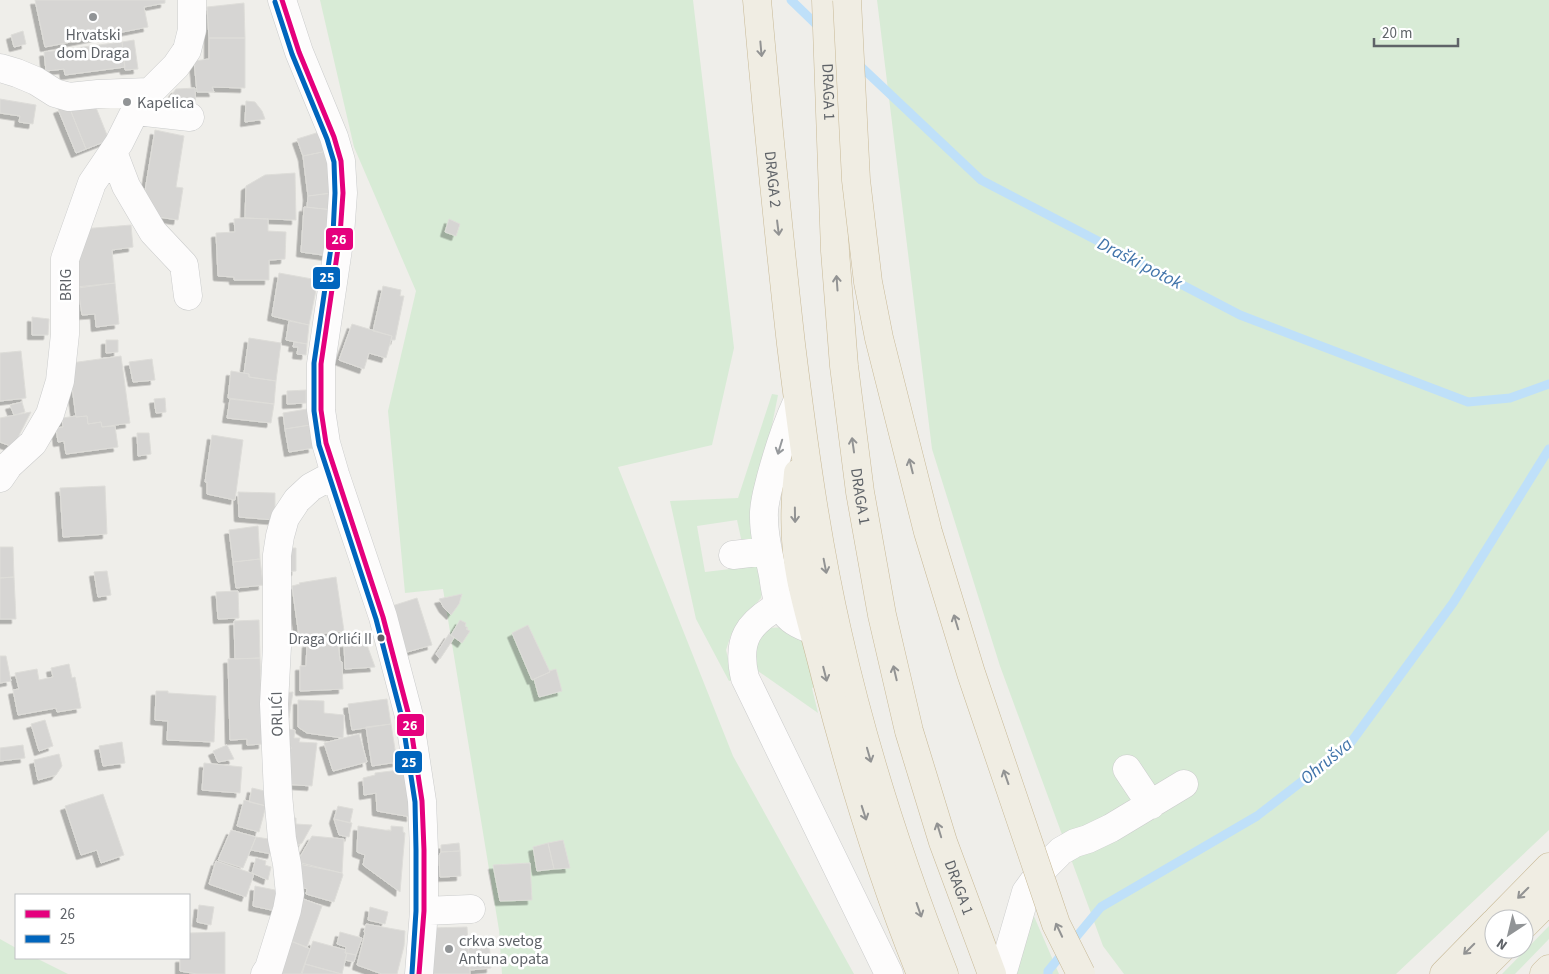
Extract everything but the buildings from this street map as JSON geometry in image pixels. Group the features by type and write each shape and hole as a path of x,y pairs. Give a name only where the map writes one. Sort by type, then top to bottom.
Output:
{"highway":[{"name":"DRAGA 2","path":"757,0 776,218 797,402 838,635 846,712"},
{"name":"DRAGA 1","path":"826,0 835,251 844,366 862,502 882,615 909,731 943,842 992,974"},
{"path":"847,0 856,180 868,282 881,347 928,532 968,664 1056,924 1081,974"},
{"path":"802,432 796,491 795,526 801,578 815,632 886,811 944,974"},
{"path":"846,712 859,798 886,883 921,974"},
{"path":"1508,909 1549,867"},
{"path":"1534,915 1549,900"},
{"path":"1444,974 1484,933"},
{"path":"1476,974 1491,959"},
{"path":"1544,974 1549,970"}],"street":[{"name":"BRIG","path":"0,478 9,465 33,443 50,414 60,381 66,334 65,259 92,183 142,102 176,66 186,50 192,30 192,0"},
{"path":"282,0 299,52 334,137 341,161 343,193 340,235 321,364 321,410 334,474 383,617 410,716 422,801 424,910 419,974"},
{"path":"0,68 17,73 36,81 55,93 69,97 98,94 142,102 190,117"},
{"path":"112,152 126,186 153,232 184,265 188,296"},
{"path":"797,402 788,422 766,498 764,517 768,551 780,605 785,614 815,632"},
{"name":"ORLIĆI","path":"265,974 269,968 290,894 278,794 274,704 277,638 276,575 280,536 285,518 296,500 311,487 334,474"},
{"path":"733,555 768,551"},
{"path":"780,605 766,612 747,632 742,644 741,655 745,678 889,974"},
{"path":"1127,769 1151,805"},
{"path":"999,974 1004,968 1026,892 1042,870 1062,850 1111,828 1184,784"},
{"path":"424,910 471,909"}],"green space":[{"path":"320,0 693,0 734,348 712,445 618,467 733,756 854,974 502,974 499,930 443,589 405,593 388,411 416,291 354,147"},
{"path":"877,0 1549,0 1549,830 1396,974 1124,974 1103,946 1000,666 932,449"},
{"path":"772,394 778,395 763,470 754,545 742,543 737,520 697,526 705,572 756,566 763,570 764,580 761,598 741,620 731,635 726,650 733,680 729,681 696,619 670,501 738,498"},
{"path":"768,628 782,628 793,631 804,643 811,660 816,686 812,688 818,713 758,671 754,659 755,647 759,636"},
{"path":"1033,914 1059,974 1017,974 1012,961"},
{"path":"1549,926 1549,939 1534,954 1534,941"},
{"path":"0,939 15,947 15,959 38,959 68,974 0,974"},
{"path":"1517,959 1530,959 1515,974 1502,974"}],"waterway":[{"name":"Draški potok","path":"791,0 821,29"},
{"name":"Draški potok","path":"856,62 981,180 1240,315 1468,402 1510,398 1549,384"},
{"name":"Ohrušva","path":"1048,974 1048,971 1101,907 1257,816 1349,745 1453,603 1549,449"}],"transit line":[{"name":"26","path":"282,0 299,52 334,137 341,161 343,193 340,235 321,364 321,410 326,443 383,617 409,716 422,801 424,850 424,911 419,974"},
{"name":"25","path":"275,2 292,54 327,139 334,162 333,234 314,363 314,411 319,445 376,619 402,718 415,802 416,911 412,973"}],"place":[{"name":"Hrvatski dom Draga","path":"93,17"},
{"name":"Kapelica","path":"127,102"},
{"name":"Draga Orlići II","path":"381,638"},
{"name":"crkva svetog Antuna opata","path":"449,949"}]}
